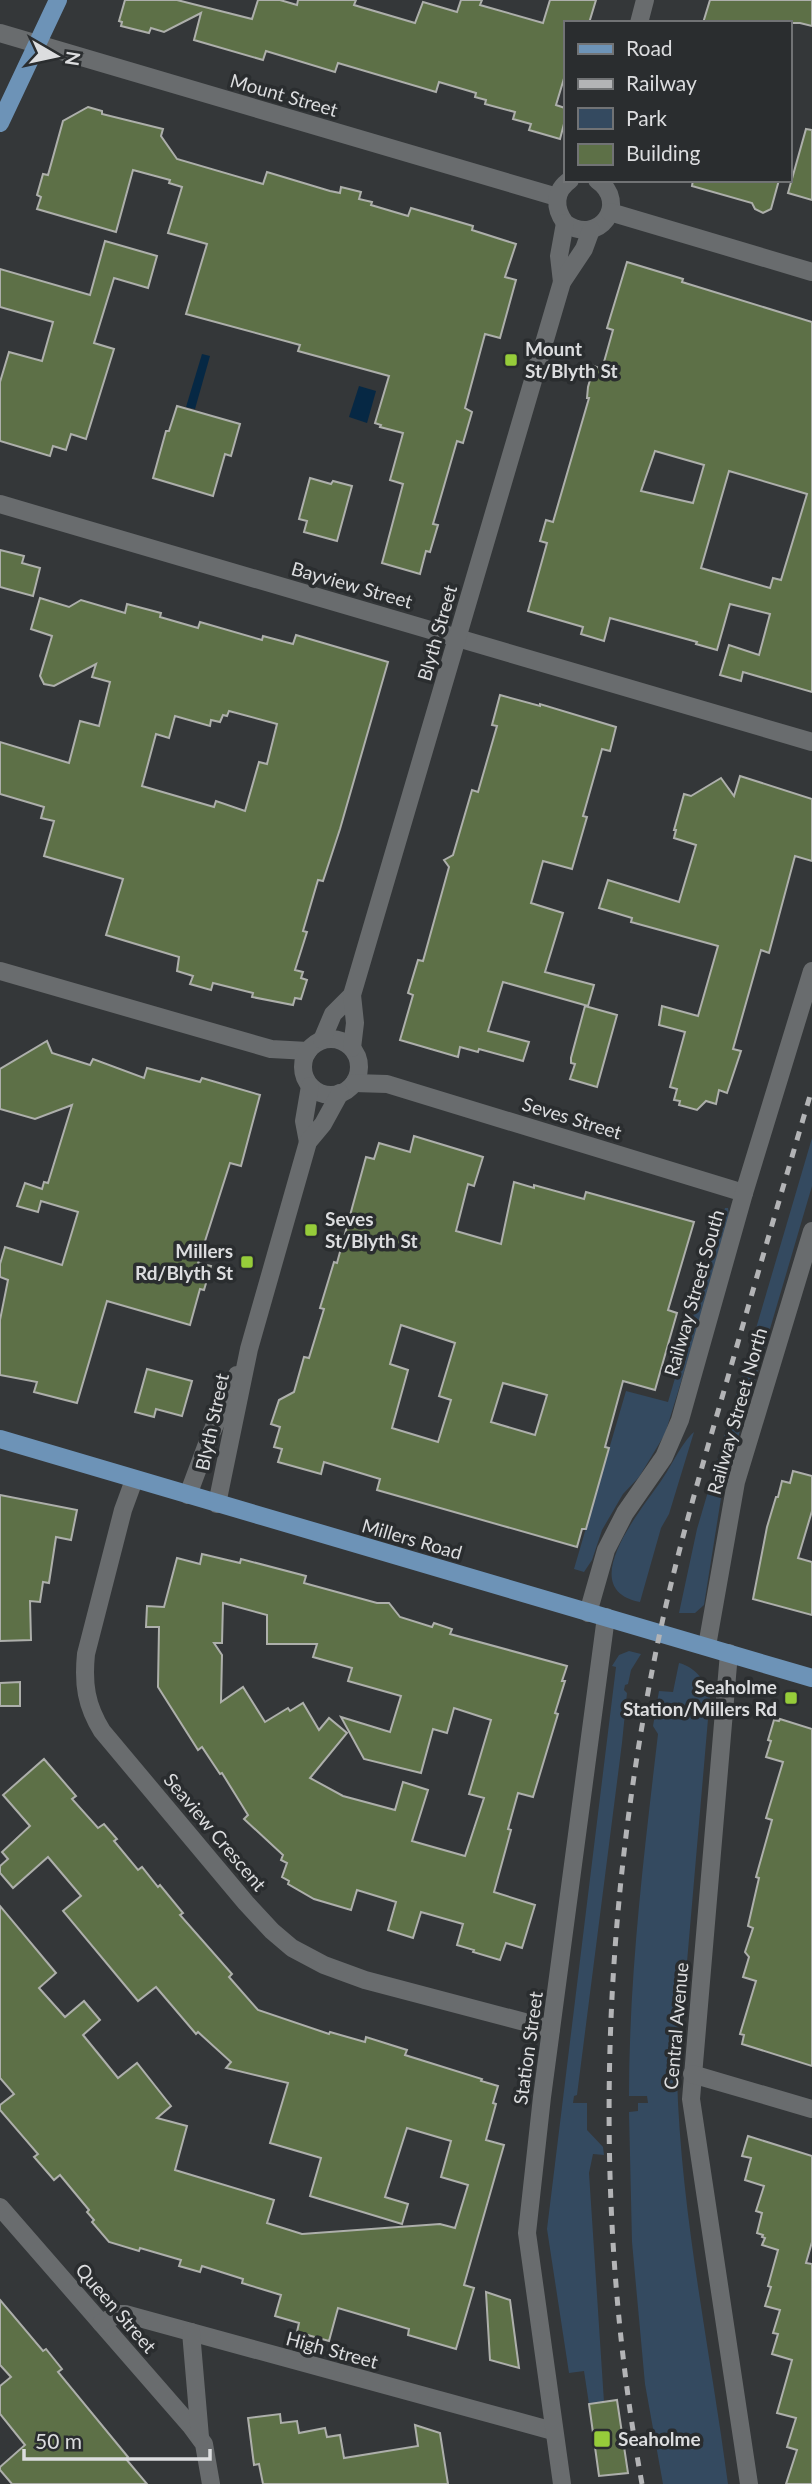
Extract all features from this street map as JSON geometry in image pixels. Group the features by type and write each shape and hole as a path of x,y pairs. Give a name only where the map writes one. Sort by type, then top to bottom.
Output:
{"main road":[{"path":"0,123 58,0"},
{"name":"Millers Road","path":"0,1439 812,1678"}],"street":[{"path":"640,21 645,0"},
{"name":"Mount Street","path":"0,33 558,197"},
{"path":"568,182 558,197 559,216 572,229 591,230 606,220 610,212 609,194 602,182"},
{"path":"610,212 812,272"},
{"name":"Blyth Street","path":"562,282 559,256 565,223"},
{"name":"Blyth Street","path":"217,1504 249,1349 308,1142 327,1118 351,1072 355,1023 352,995 562,282 584,249 591,230"},
{"name":"Bayview Street","path":"0,503 812,742"},
{"path":"0,971 271,1049 303,1068"},
{"name":"Railway Street South","path":"597,1615 599,1572 616,1529 672,1441 812,971"},
{"name":"Blyth Street","path":"315,1045 334,1014 352,995"},
{"path":"271,1049 340,1040 351,1072 327,1095 310,1086 305,1078 303,1068 315,1045"},
{"name":"Seves Street","path":"351,1072 744,1193"},
{"name":"Blyth Street","path":"308,1142 304,1121 310,1086"},
{"name":"Railway Street North","path":"708,1646 736,1482 812,1231"},
{"name":"Blyth Street","path":"188,1495 210,1436 249,1349"},
{"name":"Seaview Crescent","path":"134,1480 86,1654 83,1678 86,1696 102,1731 246,1903 292,1948 324,1965 365,1980 551,2029"},
{"name":"Station Street","path":"562,2484 527,2233 597,1615"},
{"name":"Central Avenue","path":"729,1653 691,2099 749,2484"},
{"path":"692,2074 812,2109"},
{"name":"Queen Street","path":"0,2207 180,2411 205,2448 211,2484"},
{"name":"High Street","path":"101,2323 119,2314 125,2314 553,2431"},
{"name":"Queen Street","path":"191,2332 200,2438"}],"green space":[{"path":"812,1138 812,1186 722,1492 704,1605 695,1613 679,1613 697,1529"},
{"path":"725,1208 728,1208 730,1223 665,1434 639,1477 623,1494 602,1530 592,1560 584,1572 574,1569 626,1391 668,1402"},
{"path":"694,1432 669,1514 661,1528 640,1602 621,1594 612,1581 612,1565 629,1528"},
{"path":"629,1651 641,1654 631,1670 624,1690 627,1693 622,1743 577,2095 574,2096 573,2103 587,2103 587,2130 603,2147 604,2155 593,2154 589,2173 604,2402 589,2404 584,2371 569,2373 547,2229 616,1667 612,1666 619,1655"},
{"path":"679,1663 699,1675 710,1696 677,2078 690,2231 728,2484 663,2484 645,2384 632,2242 629,2112 638,2111 638,2103 648,2103 647,2096 629,2096 634,1960 658,1734 653,1726 659,1691 673,1692"}],"shaded area":[{"path":"202,354 210,356 195,409 186,407"},
{"path":"359,386 376,391 367,423 349,417"}],"building":[{"path":"125,0 177,0 252,19 258,0 280,0 297,5 298,0 356,0 354,5 415,23 423,2 457,12 461,0 482,0 480,5 543,23 550,0 596,0 590,21 564,21 564,78 556,105 564,108 560,139 529,130 531,124 513,119 515,112 485,104 486,100 475,97 476,93 439,82 436,92 338,63 335,72 266,51 263,60 194,40 201,13 164,32 151,28 149,33 121,26 122,22 119,21"},
{"path":"710,0 812,0 812,26 791,21 704,21"},
{"path":"88,107 102,111 102,114 163,129 161,136 177,159 263,184 267,172 330,191 340,193 341,187 361,192 359,199 372,202 371,205 408,216 411,208 473,226 472,230 516,244 505,277 516,280 500,338 485,334 465,408 472,412 463,443 457,441 433,524 438,525 430,552 426,551 420,574 382,563 403,484 390,480 403,433 375,423 389,376 298,351 300,345 186,314 207,244 168,233 182,187 169,183 170,180 133,170 116,232 37,209 41,197 37,195 43,174 48,175 63,121"},
{"path":"806,129 812,130 812,200 788,193"},
{"path":"693,182 778,182 771,209 763,213 755,209 752,203 692,186"},
{"path":"105,241 157,256 148,288 114,278 94,343 114,349 86,439 71,434 66,450 53,446 50,456 0,441 0,382 9,352 42,361 53,322 0,307 0,269 90,295"},
{"path":"627,262 812,322 812,692 743,672 741,681 720,675 729,645 759,655 770,614 730,604 717,650 610,618 604,641 581,634 583,627 528,611 547,543 540,541 546,520 553,522 589,398 588,387 594,366 602,369 613,330 607,328","holes":["655,451 704,465 693,503 641,491","729,471 807,494 781,580 773,578 770,588 701,568"]},
{"path":"177,406 240,424 231,456 225,454 213,496 153,478 166,431 169,431"},
{"path":"310,478 352,486 337,541 304,532 307,521 299,519"},
{"path":"0,550 24,556 22,563 40,568 33,596 0,587"},
{"path":"40,598 69,607 81,600 125,613 127,604 161,613 160,617 198,628 200,622 262,640 263,636 293,644 296,635 388,662 340,829 323,881 318,880 303,931 307,932 295,970 303,972 301,978 307,980 301,999 295,998 293,1005 252,997 253,993 213,983 211,990 190,984 193,976 177,971 179,957 106,935 123,879 44,856 54,821 41,818 44,807 0,794 0,742 69,763 80,721 99,726 110,682 92,677 96,664 54,686 44,684 40,676 52,636 31,629","holes":["229,711 277,724 267,764 259,762 245,811 216,801 214,807 142,786 156,734 169,738 175,716 210,726 211,720 220,722 223,715 227,716"]},
{"path":"500,695 616,727 610,751 602,749 583,816 587,817 572,869 543,861 531,903 563,913 545,972 594,985 588,1006 503,982 488,1031 529,1042 523,1061 479,1049 478,1052 460,1047 458,1057 400,1040 413,995 408,993 418,960 423,961 449,867 444,860 453,855 472,790 478,792 497,726 492,725"},
{"path":"740,776 812,799 812,861 795,856 769,953 761,950 733,1049 741,1051 727,1093 719,1090 716,1104 706,1101 697,1110 679,1105 680,1101 674,1100 677,1089 670,1087 685,1032 659,1025 662,1006 698,1016 718,946 631,922 632,918 599,908 608,880 679,902 696,845 674,838 684,794 691,796 721,778 734,796"},
{"path":"585,1006 617,1015 597,1087 570,1079 575,1064 571,1063 571,1058"},
{"path":"47,1041 52,1053 90,1065 93,1059 144,1078 147,1068 200,1082 202,1078 260,1095 241,1166 230,1163 198,1263 211,1266 204,1290 200,1289 190,1325 107,1301 77,1403 34,1392 37,1382 0,1375 0,1320 8,1280 0,1277 0,1264 5,1247 62,1265 78,1212 41,1201 38,1212 17,1206 25,1183 42,1189 44,1182 48,1183 72,1105 35,1119 0,1109 0,1069"},
{"path":"414,1136 483,1157 474,1186 468,1184 456,1231 501,1244 514,1182 584,1199 586,1192 694,1222 668,1310 677,1313 655,1390 623,1381 605,1447 609,1448 586,1529 582,1529 577,1547 377,1490 380,1479 324,1462 321,1474 278,1462 282,1449 274,1447 280,1427 271,1424 279,1400 294,1392 304,1357 309,1358 324,1309 320,1308 334,1262 337,1263 366,1157 374,1159 379,1143 410,1152","holes":["401,1325 455,1343 439,1396 451,1400 438,1442 392,1428 408,1370 390,1364","503,1383 547,1395 535,1435 491,1422"]},
{"path":"147,1369 192,1381 182,1416 156,1409 154,1417 135,1412"},
{"path":"793,1471 812,1476 812,1511 798,1558 812,1562 812,1615 753,1599 767,1527 776,1497 782,1481 790,1483"},
{"path":"0,1495 77,1510 71,1540 56,1537 49,1583 43,1582 40,1602 30,1601 31,1640 0,1641"},
{"path":"202,1554 240,1563 241,1559 306,1576 304,1583 377,1603 389,1603 400,1617 432,1627 434,1623 452,1629 450,1634 567,1666 555,1713 558,1714 533,1797 518,1793 494,1892 535,1905 522,1948 506,1943 500,1960 473,1952 474,1950 457,1945 463,1924 421,1912 413,1938 388,1930 396,1902 357,1890 351,1910 314,1899 288,1884 289,1881 282,1877 287,1863 281,1860 283,1855 244,1819 248,1815 222,1773 220,1774 202,1747 198,1750 158,1687 159,1627 146,1627 147,1606 164,1607 177,1558 200,1564","holes":["223,1603 267,1615 267,1644 317,1644 313,1657 352,1668 348,1681 401,1696 390,1732 341,1717 364,1759 421,1773 433,1729 447,1733 454,1708 491,1720 469,1794 484,1798 465,1856 412,1841 428,1790 403,1782 395,1810 343,1796 310,1778 347,1733 329,1718 319,1730 303,1703 290,1711 288,1708 265,1722 243,1687 221,1702 222,1655 214,1643 222,1643"]},
{"path":"20,1682 20,1706 0,1706 0,1683"},
{"path":"780,1719 812,1729 812,2066 742,2044 744,2035 740,2034 756,1981 743,1977 749,1957 745,1952 753,1928 748,1926 759,1878 756,1877 772,1820 766,1818 783,1762 766,1757 771,1741 768,1740 774,1720"},
{"path":"44,1759 76,1796 72,1799 98,1828 104,1824 138,1870 142,1867 158,1887 160,1885 183,1913 180,1915 232,1974 229,1977 258,2010 329,2034 330,2032 365,2042 366,2037 407,2050 405,2055 498,2086 486,2140 504,2145 464,2285 474,2288 456,2349 408,2335 409,2329 338,2308 329,2341 297,2332 299,2323 275,2316 281,2295 242,2283 243,2279 202,2266 200,2272 179,2266 181,2260 109,2242 92,2222 94,2220 87,2212 89,2210 60,2175 54,2180 34,2157 38,2154 0,2110 0,2105 14,2094 0,2078 0,1906 56,1973 39,1988 65,2017 84,2001 100,2020 83,2035 118,2078 137,2063 171,2106 157,2118 187,2126 175,2170 274,2200 267,2223 302,2234 440,2224 455,2228 468,2185 441,2177 451,2141 407,2128 385,2197 408,2204 402,2224 310,2196 321,2158 270,2143 288,2083 226,2068 231,2062 198,2032 196,2034 156,1987 138,2001 63,1911 81,1896 48,1857 13,1888 0,1873 0,1866 8,1859 2,1852 30,1826 3,1795"},
{"path":"748,2136 812,2156 812,2242 806,2263 812,2264 812,2484 786,2484 797,2450 787,2447 796,2418 777,2413 792,2360 772,2354 778,2334 773,2333 780,2310 765,2306 778,2250 762,2245 765,2238 757,2233 762,2213 756,2211 764,2186 745,2180 751,2158 742,2156"},
{"path":"486,2292 510,2300 519,2368 490,2360"},
{"path":"0,2300 43,2351 46,2349 62,2369 58,2372 147,2484 12,2484 0,2470 0,2467 25,2445 0,2414 0,2386 11,2377 0,2365"},
{"path":"617,2400 628,2473 599,2476 589,2404"},
{"path":"280,2414 281,2423 297,2421 299,2433 325,2428 327,2437 340,2435 344,2458 418,2446 415,2425 440,2433 448,2484 263,2484 259,2464 254,2465 248,2418"}],"railway":[{"path":"642,2484 626,2378 615,2272 610,2165 610,2057 615,1950 625,1843 640,1737 675,1570 708,1446 812,1089"}],"place":[{"name":"Mount St/Blyth St","path":"511,360"},
{"name":"Seves St/Blyth St","path":"311,1230"},
{"name":"Millers Rd/Blyth St","path":"247,1262"},
{"name":"Seaholme Station/Millers Rd","path":"791,1698"},
{"name":"Seaholme","path":"602,2439"}]}
